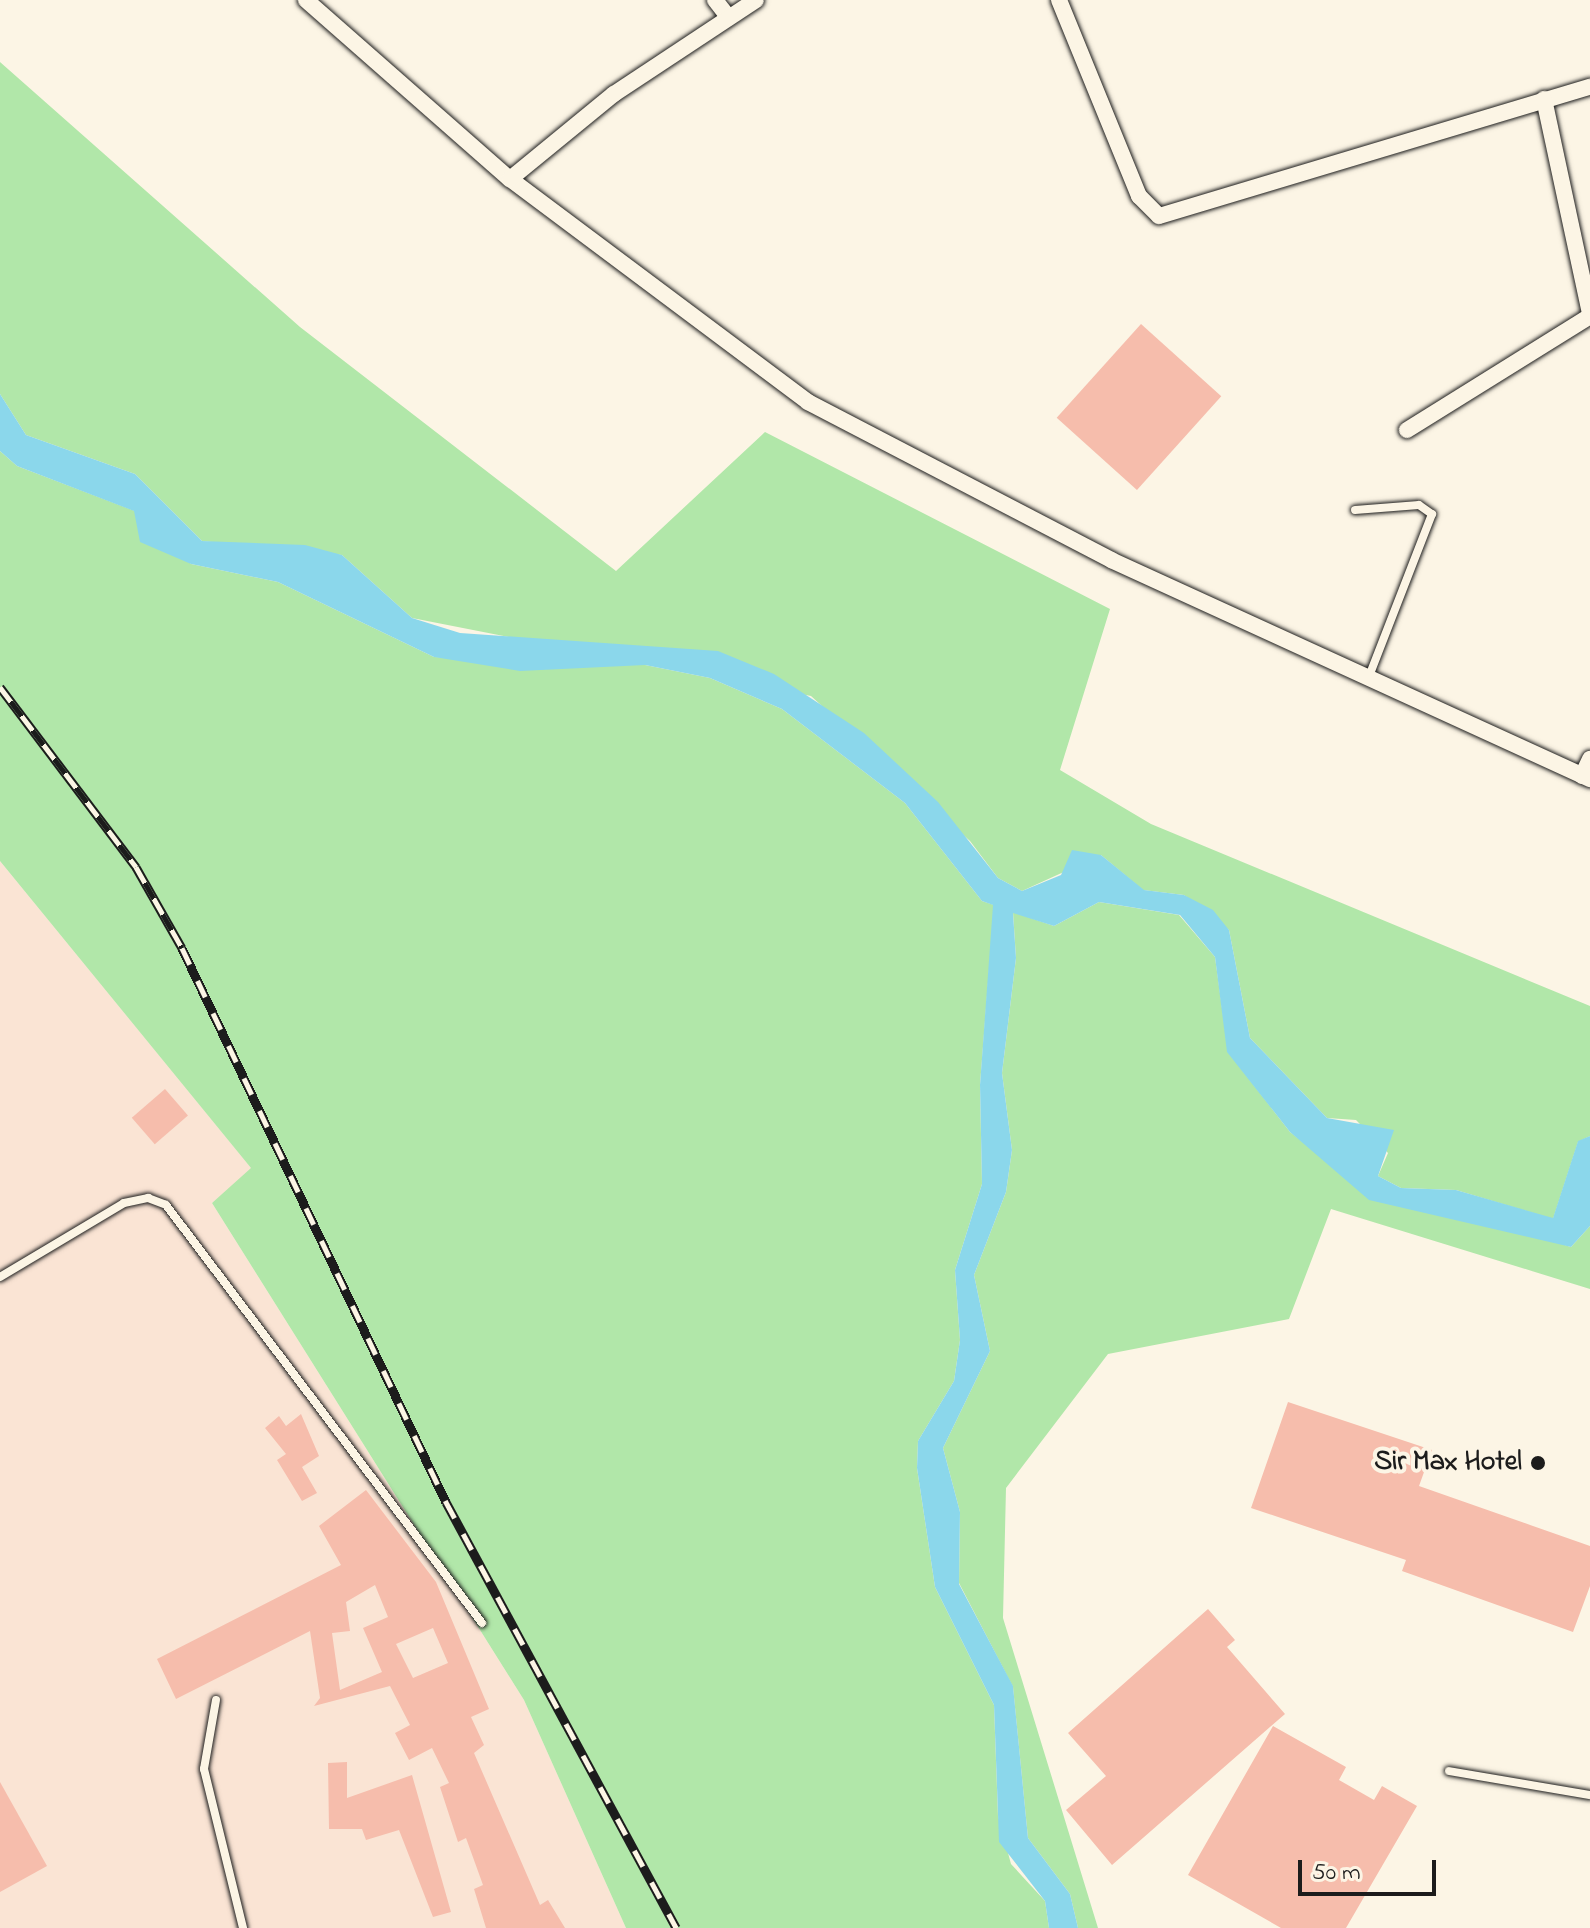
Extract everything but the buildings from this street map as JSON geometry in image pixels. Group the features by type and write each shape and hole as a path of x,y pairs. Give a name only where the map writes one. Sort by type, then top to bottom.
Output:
{"street":[{"path":"306,0 510,179 808,402 952,482 1368,680 1586,777 1590,759"},
{"path":"715,0 726,14"},
{"path":"510,179 726,14 756,0"},
{"path":"1059,0 1139,196 1159,216 1188,213 1590,87"},
{"path":"1407,430 1590,315 1544,99"}],"lane":[{"path":"1355,510 1419,505 1432,514 1368,680"},
{"path":"0,1277 124,1203 148,1198 166,1205 482,1623"},
{"path":"216,1700 204,1769 243,1928"},
{"path":"1449,1771 1590,1795"}],"shaded area":[{"path":"0,861 252,1169 212,1203 524,1700 626,1928 0,1928"}],"green space":[{"path":"0,62 300,327 616,571 765,432 1110,609 1060,770 1151,824 1590,1006 1590,1136 1578,1142 1553,1219 1456,1190 1401,1188 1378,1176 1388,1153 1356,1120 1327,1118 1250,1038 1229,930 1184,895 1143,890 1101,855 1022,891 998,878 970,841 811,696 412,618 342,555 202,541 135,474 26,435 0,394"},
{"path":"0,451 17,466 135,511 191,564 278,582 434,657 645,665 710,678 782,709 905,803 982,901 994,905 980,1085 982,1184 955,1270 960,1340 954,1381 918,1441 917,1468 935,1587 994,1705 998,1816 1011,1864 1045,1901 1049,1928 626,1928 524,1700 212,1203 251,1168 0,861"},
{"path":"1099,902 1179,915 1215,957 1228,1052 1290,1132 1350,1179 1571,1247 1590,1226 1590,1289 1331,1209 1289,1319 1108,1354 1006,1488 1003,1618 1098,1928 1078,1928 1070,1894 1028,1838 1013,1687 959,1583 960,1512 943,1448 990,1351 974,1275 1006,1192 1012,1150 1002,1073 1016,958 1013,912 1054,926"}],"water":[{"path":"0,394 26,435 135,474 202,541 305,545 342,555 412,618 460,633 718,651 774,674 864,733 938,802 998,878 1022,891 1061,875 1072,850 1101,855 1144,890 1184,895 1213,910 1229,930 1250,1038 1327,1118 1394,1130 1378,1176 1401,1188 1456,1190 1553,1218 1578,1141 1590,1136 1590,1226 1571,1247 1369,1200 1290,1132 1227,1052 1215,957 1180,915 1099,902 1054,926 1013,913 1016,958 1002,1073 1012,1150 1006,1192 974,1275 990,1351 943,1448 960,1512 959,1584 1013,1686 1028,1838 1070,1894 1078,1928 1049,1928 1045,1901 999,1842 994,1705 935,1587 917,1468 918,1441 954,1381 960,1340 955,1270 982,1184 980,1085 993,905 982,901 905,803 782,709 710,678 645,665 520,671 434,657 278,582 191,564 140,542 134,511 17,466 0,451"}],"railway":[{"path":"0,687 136,867 182,948 446,1502 676,1928"}],"place":[{"name":"Sir Max Hotel","path":"1538,1463"}]}
